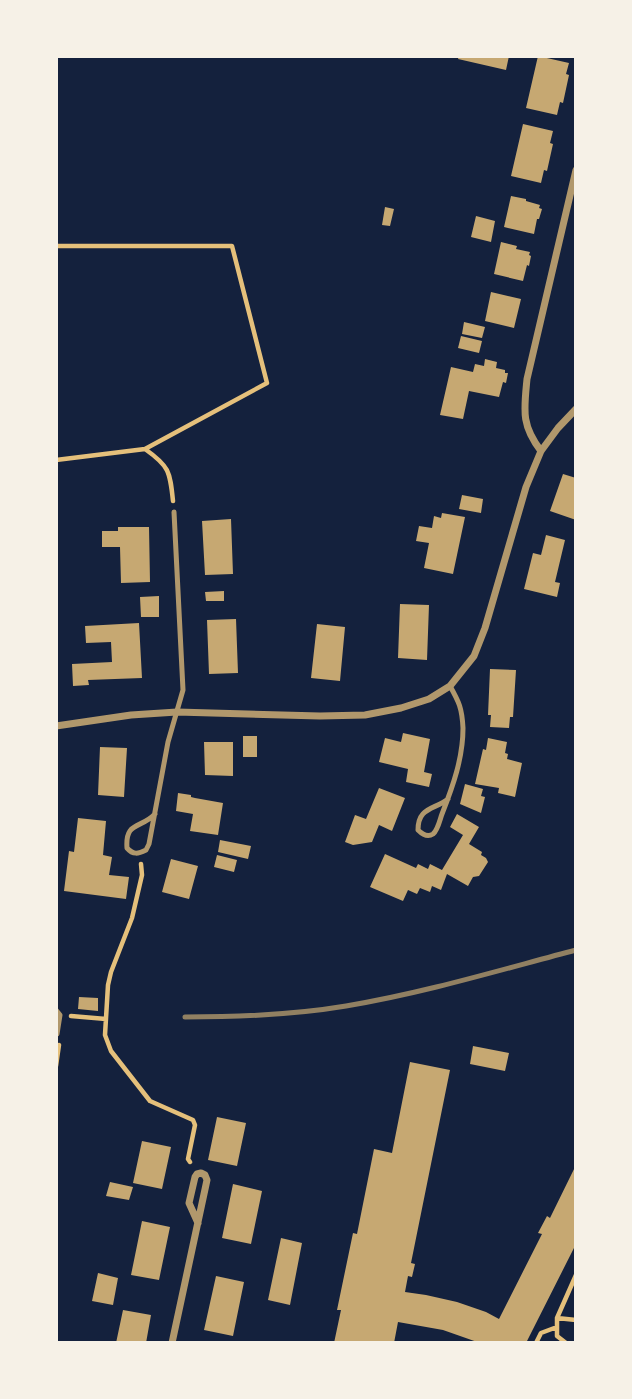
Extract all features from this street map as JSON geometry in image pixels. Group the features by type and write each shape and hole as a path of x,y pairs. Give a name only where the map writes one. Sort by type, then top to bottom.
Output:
{"street":[{"path":"541,451 531,439 526,425 527,379 576,170"},
{"path":"56,726 177,712 365,715 429,699 450,686 474,656 526,487 541,451 576,409"},
{"path":"172,1343 198,1223 207,1180 201,1173 195,1177 189,1203 198,1223"}],"lane":[{"path":"155,814 146,822 131,827 127,848 130,852 141,853 149,844 155,814 168,742 183,690 174,512"},
{"path":"448,799 423,813 418,824 418,830 422,834 433,834 436,829 448,799 459,763 463,729 461,705 450,686"},
{"path":"57,1034 58,1012"}],"path":[{"path":"56,246 232,246 267,383 145,449 56,460"},
{"path":"145,449 163,462 171,480 174,512"},
{"path":"141,853 142,875 132,918 108,985 105,1035 111,1051 144,1094 156,1104 193,1120 195,1125 188,1159 197,1174"},
{"path":"58,1012 106,1019"},
{"path":"566,1343 558,1336 556,1318 574,1286 576,1275"},
{"path":"556,1318 576,1320"},
{"path":"536,1343 541,1333 557,1327"}],"building":[{"path":"459,56 509,56 506,70 458,59"},
{"path":"538,56 569,63 563,103 560,102 557,115 526,108"},
{"path":"523,124 553,131 547,171 544,170 541,183 511,176"},
{"path":"511,196 540,205 539,208 542,209 534,234 504,227"},
{"path":"385,207 394,209 390,226 382,225"},
{"path":"476,216 495,221 491,242 471,237"},
{"path":"501,242 530,252 529,266 527,265 523,281 494,274"},
{"path":"491,292 521,299 514,328 485,321"},
{"path":"464,322 485,327 482,338 462,334"},
{"path":"461,336 482,341 479,353 458,348"},
{"path":"485,359 497,362 496,368 508,373 499,397 469,391 463,419 440,415 451,367 473,372 475,364 484,366"},
{"path":"563,474 576,478 576,520 550,511"},
{"path":"462,495 483,499 481,513 459,509"},
{"path":"442,513 465,517 453,574 424,568 429,543 416,541 419,526 432,528 434,516 441,518"},
{"path":"231,519 233,574 205,575 202,521"},
{"path":"118,527 149,527 150,582 121,583 120,547 102,547 102,531 118,531"},
{"path":"546,535 565,540 555,582 560,583 557,597 524,589 533,553 541,555"},
{"path":"224,591 224,601 206,601 205,592"},
{"path":"159,596 159,617 141,617 140,597"},
{"path":"400,604 429,605 427,660 398,658"},
{"path":"236,619 238,673 209,674 207,620"},
{"path":"139,623 142,678 88,680 89,685 73,686 72,664 112,662 111,642 86,643 85,626"},
{"path":"317,624 345,627 340,681 311,678"},
{"path":"490,669 516,670 513,717 510,717 509,728 490,727"},
{"path":"403,733 430,739 424,772 432,774 429,787 406,782 408,769 379,762 385,738 401,742"},
{"path":"243,736 257,736 257,757 243,757"},
{"path":"488,738 507,742 507,759 522,763 515,797 498,793 499,788 475,784"},
{"path":"204,742 233,742 233,776 205,775"},
{"path":"100,747 127,748 124,797 98,795"},
{"path":"465,784 483,789 481,796 485,797 481,813 460,804"},
{"path":"379,788 405,798 392,831 379,825 372,842 353,845 345,842 355,815 366,819"},
{"path":"178,793 223,803 218,835 190,831 193,814 176,811"},
{"path":"457,814 479,827 469,844 482,852 481,855 488,862 468,886 447,874 441,890 432,886 430,892 420,888 417,894 408,890 403,901 370,887 385,854 416,868 418,864 428,869 430,864 442,870 463,835 450,827"},
{"path":"78,818 106,821 103,855 112,857 109,875 129,877 126,899 64,891 69,851 74,852"},
{"path":"220,840 251,846 248,859 218,852"},
{"path":"217,855 237,860 234,872 214,867"},
{"path":"171,859 198,866 189,899 162,892"},
{"path":"79,997 98,998 98,1011 78,1009"},
{"path":"473,1046 509,1053 505,1071 470,1064"},
{"path":"410,1062 450,1070 411,1263 415,1264 412,1277 408,1276 405,1292 457,1302 499,1319 542,1234 538,1233 547,1216 550,1218 576,1165 576,1244 526,1343 480,1343 443,1330 398,1322 394,1343 334,1343 341,1310 337,1310 353,1233 357,1234 374,1149 392,1153"},
{"path":"217,1117 246,1123 237,1166 208,1160"},
{"path":"142,1141 171,1147 162,1189 133,1183"},
{"path":"110,1182 133,1187 129,1200 106,1196"},
{"path":"233,1184 262,1191 251,1244 222,1238"},
{"path":"142,1221 170,1227 159,1280 131,1275"},
{"path":"281,1238 302,1243 290,1305 268,1300"},
{"path":"98,1273 118,1278 113,1305 92,1301"},
{"path":"216,1276 244,1282 233,1336 204,1330"},
{"path":"123,1310 151,1315 146,1343 116,1343"}],"railway":[{"path":"185,1017 266,1015 346,1006 433,988 576,950"}]}
